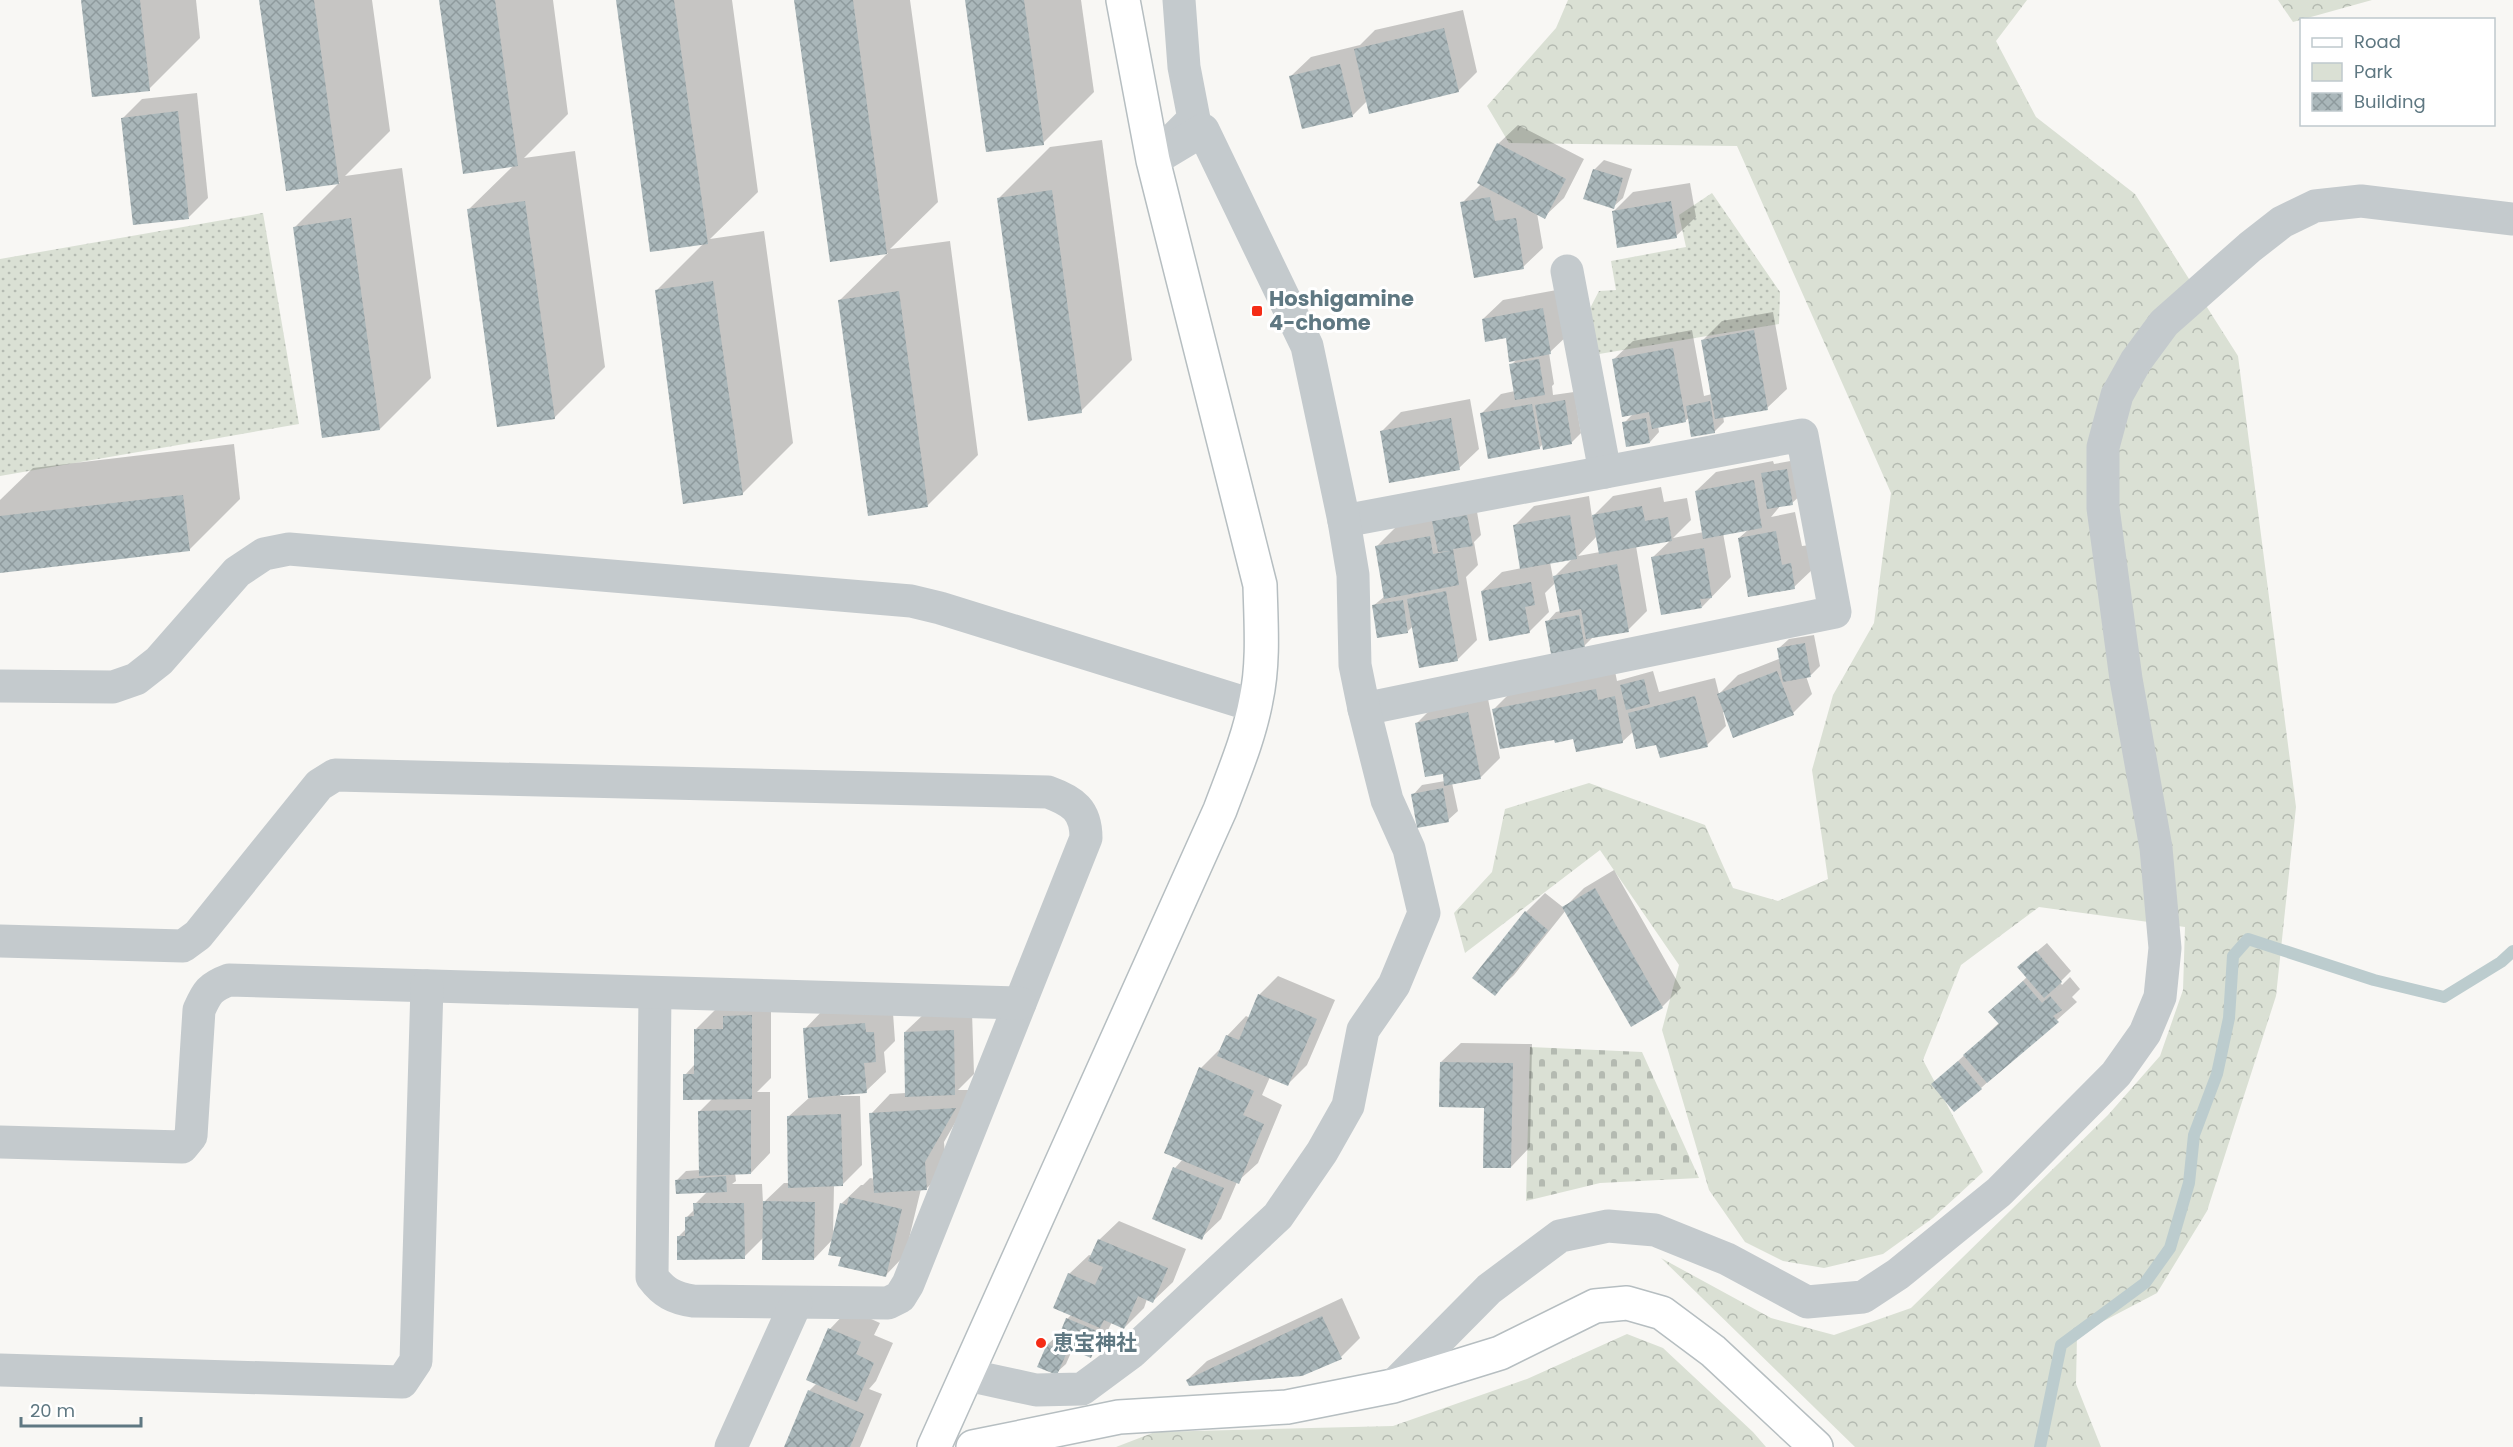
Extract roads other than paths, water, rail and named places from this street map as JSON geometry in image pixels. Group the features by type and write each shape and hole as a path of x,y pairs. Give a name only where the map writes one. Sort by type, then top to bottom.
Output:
{"street":[{"path":"934,1447 1220,810 1243,748 1255,706 1262,643 1260,585 1153,160 1123,0"},
{"path":"1153,160 1194,119 1184,67 1179,0"},
{"path":"967,1375 1036,1390 1083,1389 1132,1352 1278,1216 1322,1152 1348,1106 1363,1030 1394,985 1424,913 1409,849 1387,800 1364,709 1355,664 1353,575 1344,521 1307,346 1203,130 1153,160"},
{"path":"1393,1386 1489,1289 1515,1269 1560,1236 1608,1226 1655,1230 1727,1259 1807,1302 1863,1297 1899,1274 1999,1192 2116,1074 2145,1033 2160,996 2165,948 2156,848 2126,680 2103,508 2103,447 2117,395 2136,361 2164,323 2250,247 2282,222 2315,206 2361,201 2513,219"},
{"path":"1567,271 1605,472"},
{"path":"1344,521 1802,435 1835,612 1364,709"},
{"path":"0,686 113,687 136,679 159,661 237,572 264,554 289,549 911,601 951,611 1255,706"},
{"path":"0,941 183,946 198,935 319,785 335,775 1048,792 1066,799 1077,809 1086,823 1086,838 908,1284 900,1297 888,1303 693,1301 674,1298 662,1290 652,1277 655,993"},
{"path":"0,1142 182,1147 191,1136 200,1010 205,996 213,986 229,980 1020,1003"},
{"path":"0,1370 402,1382 416,1361 427,986"},
{"path":"731,1447 796,1303"},
{"path":"973,1447 1119,1418 1287,1407 1393,1386 1500,1353 1595,1306 1627,1303 1662,1313 1713,1351 1816,1447"}],"waterway":[{"path":"2040,1447 2061,1345 2145,1283 2170,1248 2189,1183 2194,1135 2217,1074 2229,1018 2233,956 2248,939 2374,980 2444,997 2501,962 2513,951"}],"place":[{"name":"Hoshigamine 4-chome","path":"1257,311"},
{"name":"恵宝神社","path":"1041,1343"}]}
